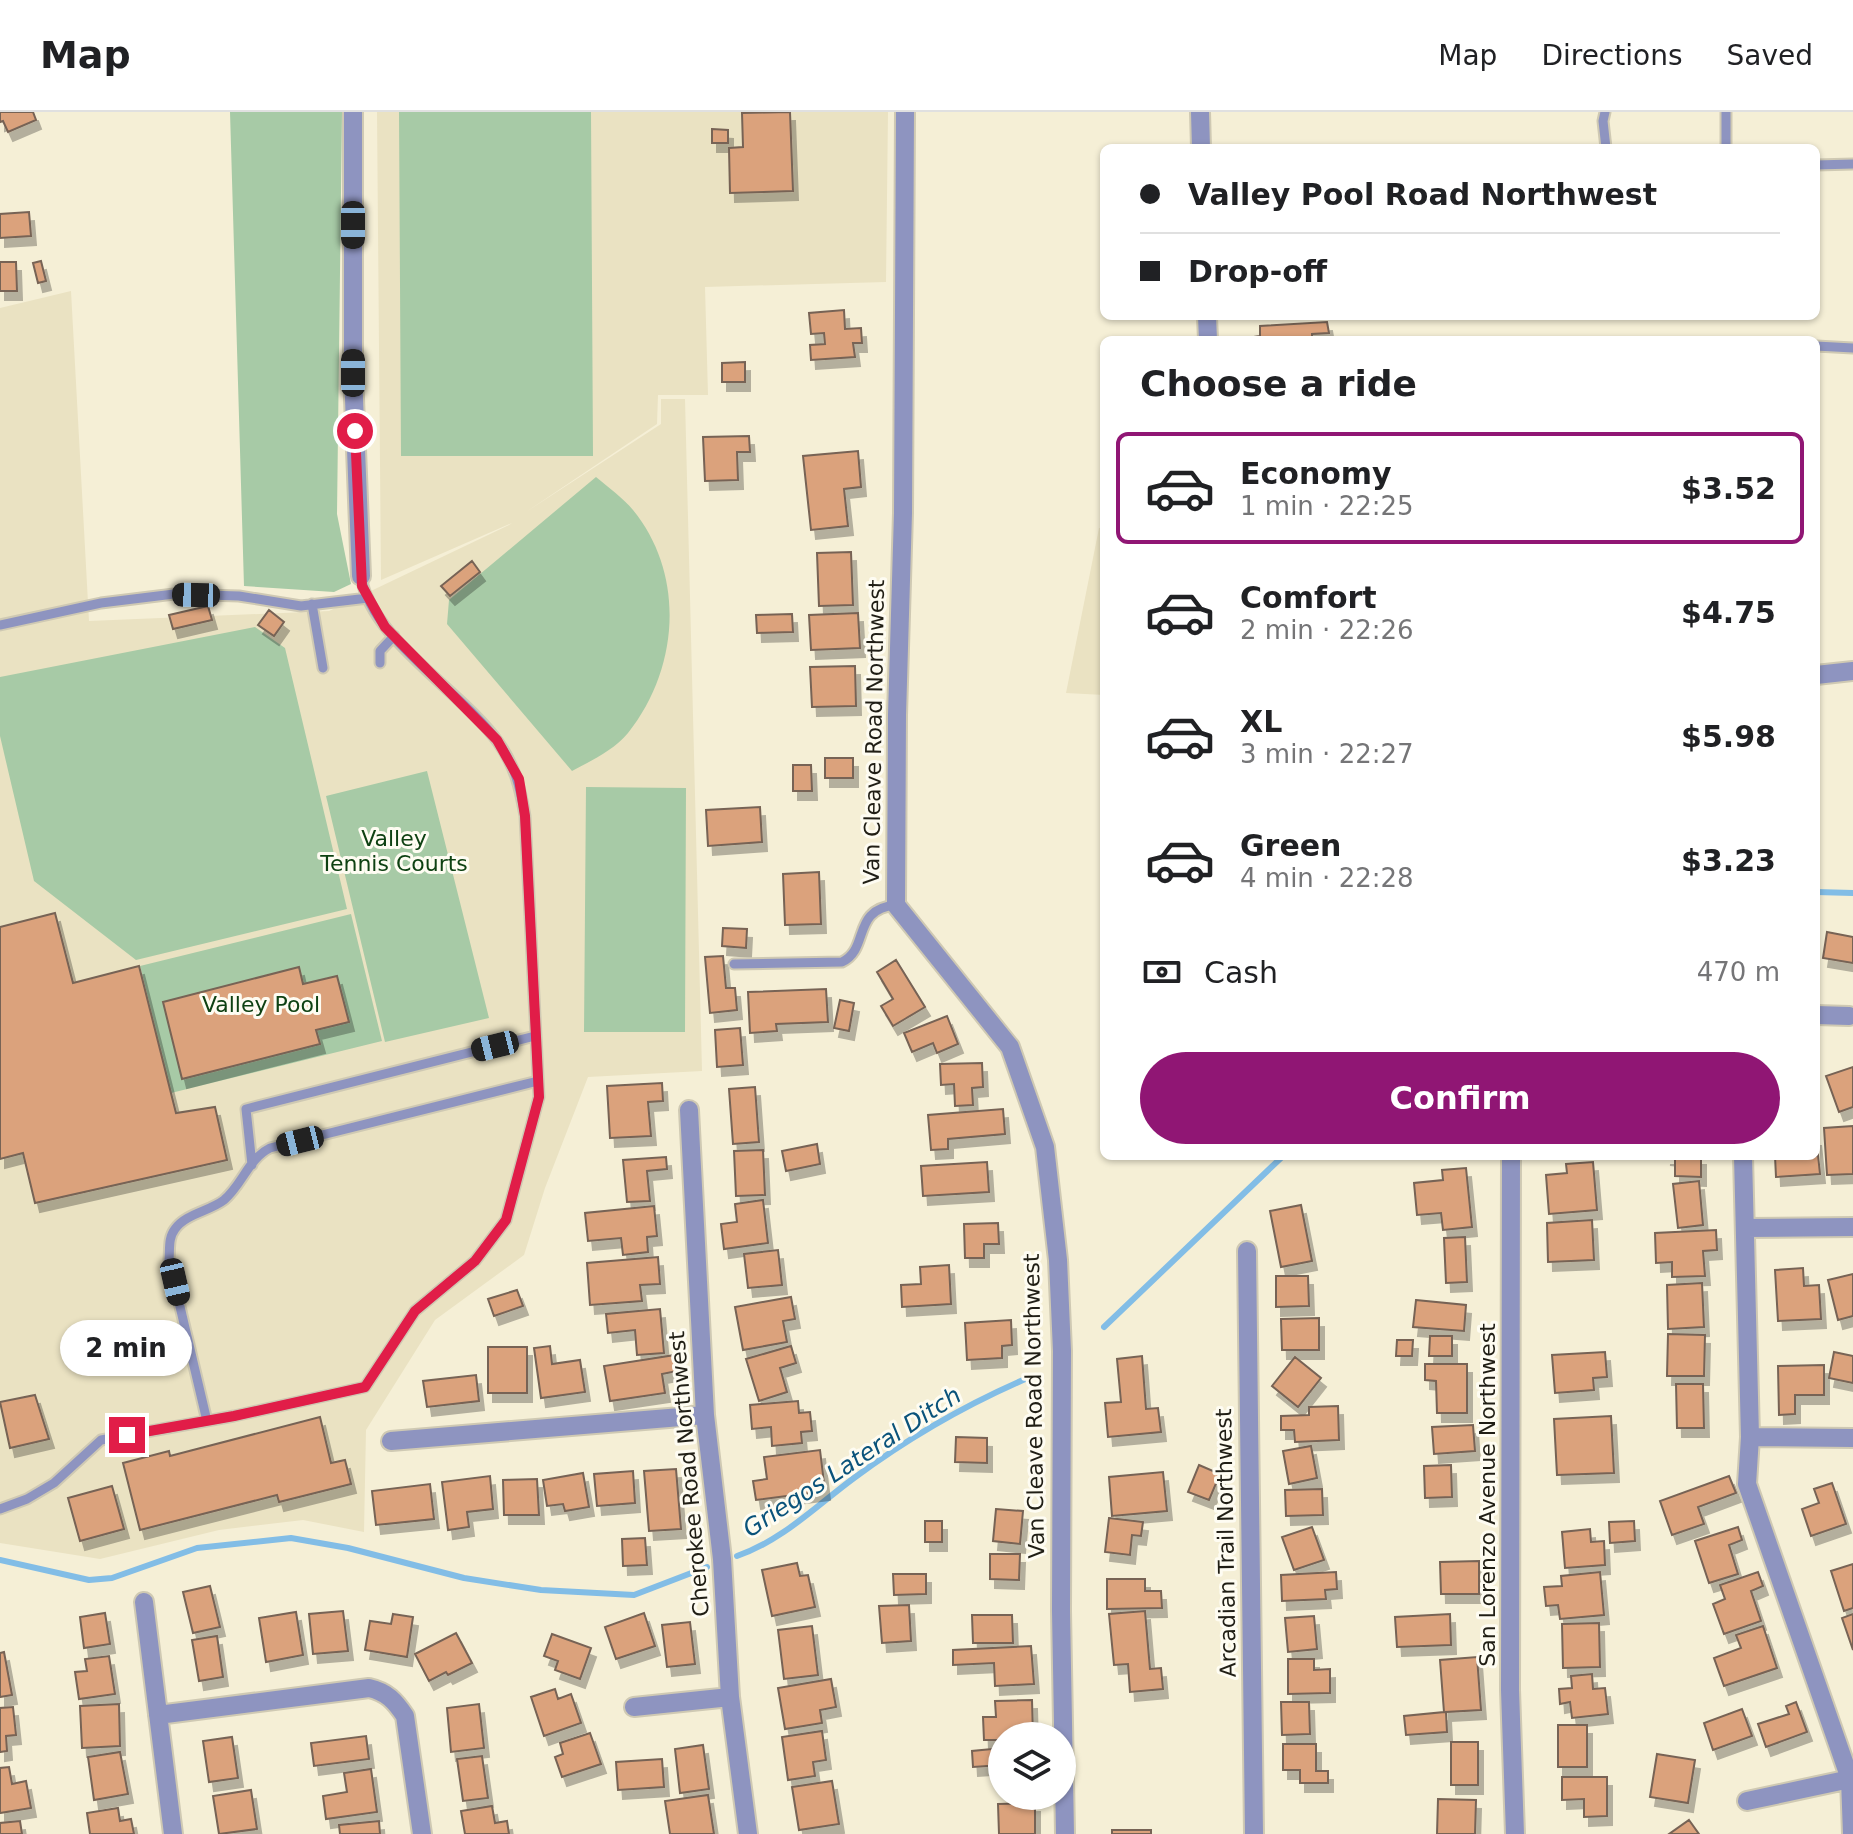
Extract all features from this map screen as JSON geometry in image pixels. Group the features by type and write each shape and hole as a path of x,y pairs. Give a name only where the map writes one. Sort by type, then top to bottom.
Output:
{"street":[{"path":"353,112 353,373 361,576"},
{"name":"Van Cleave Road Northwest","path":"905,112 896,905 1010,1047 1045,1147 1058,1260 1062,1351 1061,1596 1065,1834"},
{"path":"1200,112 1201,144"},
{"path":"1820,675 1853,671"},
{"path":"1820,1015 1849,1016"},
{"name":"Cherokee Road Northwest","path":"689,1110 705,1415 722,1559 730,1697 748,1834"},
{"name":"San Lorenzo Avenue Northwest","path":"1511,1160 1510,1675 1515,1834"},
{"path":"1743,1160 1750,1437 1747,1484 1850,1779 1852,1834"},
{"path":"1745,1228 1853,1227"},
{"name":"Arcadian Trail Northwest","path":"1247,1251 1254,1834"},
{"path":"391,1441 705,1415"},
{"path":"1750,1437 1853,1438"},
{"path":"144,1602 173,1834"},
{"path":"158,1715 369,1688 382,1691 394,1700 405,1716 422,1834"},
{"path":"634,1707 730,1697"},
{"path":"1747,1801 1850,1779"}],"lane":[{"path":"1605,112 1606,144"},
{"path":"1726,112 1726,144"},
{"path":"1820,165 1853,164"},
{"path":"1820,346 1853,348"},
{"path":"0,1509 27,1499 54,1483 101,1440 365,1387 415,1311 475,1261 506,1220 539,1097 525,816 519,779 497,740 394,636 368,598 361,576"},
{"path":"0,625 101,603 174,594 239,596 301,606 368,598"},
{"path":"312,604 323,668"},
{"path":"380,663 380,651 394,636"},
{"path":"734,964 842,962 850,957 867,919 875,910 896,905"},
{"path":"252,1165 246,1109 535,1036"},
{"path":"207,1421 169,1260 170,1237 177,1225 223,1200 260,1153 270,1148 538,1081"}],"shaded area":[{"path":"377,112 888,112 886,282 705,287 708,395 658,395 657,424 526,512 661,424 661,399 685,399 702,1071 588,1077 545,1188 524,1255 435,1320 366,1430 364,1532 303,1520 219,1530 100,1559 0,1543 0,308 71,291 89,621 329,611 509,525 512,523 381,580"},
{"path":"1099,528 1100,528 1100,695 1066,693"}],"green space":[{"path":"230,112 342,112 337,514 351,584 334,592 244,586"},
{"path":"399,112 591,112 593,456 401,456"},
{"path":"596,477 633,510 650,536 662,563 670,622 658,680 645,708 616,745 572,771 447,624 449,600"},
{"path":"255,627 285,648 347,909 136,960 34,881 0,736 0,677"},
{"name":"Valley Tennis Courts","path":"427,771 489,1018 385,1042 326,796"},
{"path":"586,787 686,788 685,1032 584,1032"},
{"name":"Valley Pool","path":"351,914 382,1041 171,1093 140,966"}],"building":[{"path":"0,112 33,112 36,120 8,132 3,121 0,122"},
{"path":"790,112 793,191 730,193 729,148 743,147 742,113"},
{"path":"712,129 728,130 728,143 712,143"},
{"path":"29,212 31,236 0,238 0,214"},
{"path":"41,261 46,281 38,283 33,263"},
{"path":"0,262 16,262 17,291 0,291"},
{"path":"844,310 845,329 861,328 862,343 853,343 855,357 811,360 810,345 825,344 824,333 811,334 809,313"},
{"path":"1327,322 1329,333 1260,336 1260,326"},
{"path":"745,362 745,382 722,382 722,363"},
{"path":"749,436 750,452 737,452 738,480 705,481 703,437"},
{"path":"858,451 861,487 844,489 848,526 811,530 803,456"},
{"path":"851,552 853,605 819,606 817,553"},
{"path":"472,561 480,572 450,596 441,586"},
{"path":"208,606 212,620 173,629 169,615"},
{"path":"269,610 284,622 274,636 258,625"},
{"path":"858,613 860,648 811,650 809,615"},
{"path":"792,614 793,632 757,633 756,615"},
{"path":"855,666 856,706 812,707 810,667"},
{"path":"825,758 853,758 853,778 825,778"},
{"path":"793,765 811,765 812,791 793,791"},
{"path":"760,807 762,842 708,846 706,810"},
{"path":"819,872 821,924 785,925 783,874"},
{"path":"55,913 73,983 139,966 176,1113 215,1107 227,1160 35,1203 23,1153 0,1159 0,927"},
{"path":"723,928 747,929 746,948 722,946"},
{"path":"1827,932 1853,937 1853,963 1823,958"},
{"path":"723,956 726,988 735,988 737,1010 710,1013 705,957"},
{"path":"896,960 925,1007 893,1026 881,1006 893,999 877,972"},
{"path":"299,967 303,984 337,976 349,1022 316,1030 320,1044 182,1079 163,1002"},
{"path":"826,989 828,1022 776,1024 777,1031 750,1033 748,992"},
{"path":"840,1000 854,1003 849,1031 834,1028"},
{"path":"947,1016 958,1044 937,1053 933,1043 912,1052 904,1033"},
{"path":"740,1028 743,1065 717,1067 715,1030"},
{"path":"982,1063 983,1087 972,1088 973,1105 955,1106 954,1084 941,1085 940,1064"},
{"path":"1853,1067 1853,1107 1839,1112 1826,1076"},
{"path":"662,1083 663,1101 648,1102 651,1136 610,1138 607,1086"},
{"path":"755,1087 759,1142 733,1144 729,1089"},
{"path":"1003,1109 1005,1134 948,1139 948,1149 931,1150 928,1115"},
{"path":"1853,1126 1853,1174 1827,1175 1824,1128"},
{"path":"817,1144 820,1164 786,1171 782,1151"},
{"path":"763,1150 765,1195 736,1196 734,1151"},
{"path":"666,1157 667,1169 647,1171 650,1201 627,1202 623,1160"},
{"path":"1675,1160 1701,1160 1701,1177 1675,1176"},
{"path":"1775,1160 1819,1160 1820,1174 1776,1177"},
{"path":"987,1162 989,1192 923,1196 921,1166"},
{"path":"1593,1162 1597,1210 1549,1214 1546,1175 1567,1173 1566,1164"},
{"path":"1466,1168 1472,1227 1443,1230 1441,1213 1417,1215 1414,1183 1443,1180 1442,1170"},
{"path":"1699,1181 1703,1225 1678,1228 1673,1184"},
{"path":"763,1200 768,1243 724,1249 721,1224 737,1222 735,1204"},
{"path":"1301,1205 1312,1261 1281,1267 1270,1211"},
{"path":"654,1206 657,1236 647,1237 648,1252 623,1255 621,1238 588,1241 585,1213"},
{"path":"1592,1220 1594,1260 1548,1262 1547,1223"},
{"path":"998,1223 999,1244 984,1244 984,1258 965,1258 964,1224"},
{"path":"1716,1230 1717,1250 1703,1251 1705,1276 1672,1277 1672,1262 1656,1263 1655,1233"},
{"path":"1465,1237 1467,1282 1446,1283 1444,1238"},
{"path":"778,1250 782,1285 748,1288 744,1254"},
{"path":"658,1257 660,1284 640,1285 642,1301 590,1305 587,1263"},
{"path":"949,1265 951,1304 902,1307 901,1285 921,1284 920,1267"},
{"path":"1803,1268 1804,1286 1819,1285 1821,1319 1778,1321 1775,1270"},
{"path":"1853,1274 1853,1316 1838,1320 1828,1280"},
{"path":"1276,1276 1308,1276 1309,1306 1276,1307"},
{"path":"1702,1283 1704,1327 1668,1329 1667,1285"},
{"path":"517,1290 523,1306 494,1316 488,1299"},
{"path":"791,1297 795,1319 783,1321 787,1342 743,1350 735,1307"},
{"path":"1416,1300 1466,1305 1464,1331 1413,1327"},
{"path":"660,1309 664,1353 637,1355 635,1330 608,1333 606,1314"},
{"path":"1319,1318 1319,1350 1282,1350 1281,1319"},
{"path":"1011,1320 1012,1345 1002,1346 1002,1358 967,1360 965,1323"},
{"path":"1668,1334 1705,1335 1704,1376 1667,1376"},
{"path":"1430,1336 1452,1336 1452,1356 1429,1356"},
{"path":"1397,1340 1413,1340 1412,1356 1396,1356"},
{"path":"550,1346 552,1364 580,1360 585,1392 541,1398 534,1348"},
{"path":"791,1346 796,1363 780,1368 787,1392 759,1401 746,1359"},
{"path":"488,1347 527,1347 527,1393 488,1393"},
{"path":"1605,1352 1607,1377 1593,1378 1594,1390 1555,1393 1552,1355"},
{"path":"1834,1352 1853,1356 1853,1383 1829,1378"},
{"path":"675,1355 677,1371 662,1374 665,1393 610,1401 604,1366"},
{"path":"1142,1356 1146,1409 1158,1408 1161,1432 1108,1437 1105,1403 1121,1402 1117,1359"},
{"path":"1295,1357 1321,1378 1298,1407 1272,1386"},
{"path":"1425,1364 1467,1364 1467,1413 1437,1413 1436,1381 1425,1380"},
{"path":"1824,1365 1824,1395 1795,1395 1795,1414 1779,1415 1778,1366"},
{"path":"476,1375 479,1401 427,1407 423,1381"},
{"path":"1676,1384 1703,1384 1704,1428 1677,1428"},
{"path":"35,1395 49,1439 10,1448 0,1402"},
{"path":"798,1401 799,1413 810,1412 812,1431 801,1432 802,1443 772,1446 771,1427 752,1429 750,1405"},
{"path":"1338,1406 1339,1440 1295,1442 1294,1430 1281,1430 1281,1416 1309,1415 1309,1407"},
{"path":"1611,1416 1614,1473 1557,1475 1554,1419"},
{"path":"320,1417 331,1463 345,1460 351,1484 279,1502 277,1495 140,1530 123,1463 169,1451 170,1456"},
{"path":"1473,1425 1475,1451 1434,1454 1432,1427"},
{"path":"956,1437 987,1438 987,1463 955,1462"},
{"path":"1311,1446 1317,1478 1289,1484 1283,1451"},
{"path":"820,1450 825,1491 756,1500 753,1481 767,1479 764,1457"},
{"path":"1199,1465 1220,1474 1209,1500 1188,1492"},
{"path":"1451,1465 1452,1497 1425,1498 1424,1466"},
{"path":"676,1469 681,1529 649,1531 644,1471"},
{"path":"633,1471 635,1503 597,1506 594,1474"},
{"path":"1163,1472 1167,1511 1112,1516 1109,1477"},
{"path":"583,1473 589,1507 565,1511 563,1504 547,1506 543,1480"},
{"path":"490,1476 493,1509 467,1512 469,1527 448,1530 442,1482"},
{"path":"1729,1476 1736,1493 1698,1507 1704,1524 1672,1535 1660,1501"},
{"path":"537,1479 539,1515 504,1515 503,1480"},
{"path":"1832,1483 1846,1524 1811,1536 1802,1509 1819,1503 1814,1489"},
{"path":"430,1484 434,1519 376,1525 372,1491"},
{"path":"112,1486 124,1529 80,1541 68,1498"},
{"path":"1322,1489 1323,1515 1286,1516 1285,1490"},
{"path":"996,1509 1023,1511 1020,1544 993,1541"},
{"path":"1109,1518 1143,1522 1141,1536 1132,1535 1130,1555 1105,1552"},
{"path":"925,1521 942,1521 942,1542 925,1542"},
{"path":"1634,1521 1635,1541 1610,1543 1609,1522"},
{"path":"1312,1527 1324,1560 1294,1570 1282,1537"},
{"path":"1738,1527 1742,1540 1729,1545 1738,1574 1709,1583 1695,1541"},
{"path":"1590,1529 1591,1542 1604,1541 1605,1565 1565,1568 1562,1532"},
{"path":"645,1538 647,1565 623,1566 622,1539"},
{"path":"990,1554 1020,1554 1019,1580 990,1579"},
{"path":"1479,1561 1479,1594 1441,1594 1440,1562"},
{"path":"797,1563 800,1576 808,1575 815,1607 772,1616 762,1570"},
{"path":"1853,1564 1853,1608 1844,1611 1831,1571"},
{"path":"1336,1572 1337,1589 1325,1590 1326,1599 1282,1601 1281,1575"},
{"path":"1600,1572 1604,1615 1560,1619 1558,1605 1546,1606 1544,1587 1562,1586 1561,1576"},
{"path":"1758,1572 1763,1586 1751,1591 1761,1621 1724,1634 1713,1604 1725,1599 1720,1585"},
{"path":"893,1574 926,1574 926,1594 894,1595"},
{"path":"1107,1579 1145,1579 1145,1591 1161,1591 1162,1608 1107,1609"},
{"path":"210,1586 220,1627 193,1633 183,1592"},
{"path":"909,1605 911,1641 882,1643 879,1606"},
{"path":"343,1611 348,1651 313,1654 309,1614"},
{"path":"1145,1611 1150,1669 1161,1668 1163,1689 1130,1692 1128,1664 1114,1665 1109,1614"},
{"path":"296,1612 303,1655 266,1662 259,1618"},
{"path":"105,1613 110,1644 84,1648 80,1617"},
{"path":"644,1613 655,1646 616,1659 605,1627"},
{"path":"393,1614 413,1617 407,1657 365,1650 370,1621 391,1624"},
{"path":"1450,1614 1451,1645 1397,1647 1395,1617"},
{"path":"1853,1614 1853,1650 1842,1618"},
{"path":"972,1615 1012,1615 1013,1643 973,1643"},
{"path":"1314,1616 1317,1649 1288,1652 1285,1618"},
{"path":"690,1622 695,1664 667,1667 662,1625"},
{"path":"1599,1623 1600,1667 1563,1668 1562,1624"},
{"path":"812,1626 818,1675 784,1679 778,1630"},
{"path":"1763,1626 1777,1668 1724,1686 1714,1658 1741,1648 1736,1635"},
{"path":"456,1633 472,1663 429,1681 415,1654"},
{"path":"552,1634 591,1648 580,1679 555,1670 558,1661 544,1656"},
{"path":"217,1636 223,1677 199,1681 192,1640"},
{"path":"1031,1646 1034,1684 995,1686 994,1663 953,1665 953,1650"},
{"path":"4,1652 12,1695 0,1697 0,1653"},
{"path":"109,1656 115,1694 79,1699 75,1672 87,1671 85,1659"},
{"path":"1477,1657 1481,1710 1446,1712 1447,1732 1406,1735 1404,1716 1444,1712 1440,1660"},
{"path":"1288,1659 1314,1659 1314,1670 1330,1669 1330,1693 1288,1694"},
{"path":"1592,1674 1593,1689 1605,1688 1608,1714 1572,1718 1570,1702 1560,1704 1559,1689 1572,1688 1571,1676"},
{"path":"831,1679 836,1707 820,1710 822,1723 785,1729 778,1688"},
{"path":"555,1689 558,1699 571,1694 581,1723 544,1736 531,1697"},
{"path":"1032,1700 1033,1722 988,1722 988,1740 984,1740 983,1717 996,1717 995,1701"},
{"path":"1281,1702 1309,1702 1310,1734 1282,1735"},
{"path":"1796,1702 1807,1732 1766,1747 1758,1724 1789,1714 1786,1706"},
{"path":"119,1704 120,1746 82,1748 80,1706"},
{"path":"479,1704 484,1748 451,1752 447,1708"},
{"path":"13,1707 16,1735 6,1736 7,1751 0,1752 0,1708"},
{"path":"1742,1709 1752,1736 1713,1750 1704,1723"},
{"path":"1558,1725 1587,1725 1587,1767 1558,1767"},
{"path":"822,1731 826,1760 813,1762 815,1776 788,1780 782,1737"},
{"path":"590,1733 601,1764 562,1777 555,1757 563,1754 560,1743"},
{"path":"366,1736 369,1759 314,1766 311,1743"},
{"path":"232,1737 238,1778 209,1782 203,1741"},
{"path":"1451,1742 1478,1742 1478,1785 1451,1785"},
{"path":"1283,1744 1316,1744 1316,1771 1328,1771 1328,1783 1300,1783 1300,1770 1283,1770"},
{"path":"703,1745 709,1789 680,1793 675,1749"},
{"path":"988,1749 988,1766 973,1767 972,1751"},
{"path":"120,1752 128,1794 94,1800 88,1757"},
{"path":"1657,1754 1695,1760 1688,1803 1650,1797"},
{"path":"482,1756 488,1798 463,1801 457,1759"},
{"path":"662,1759 664,1787 618,1790 616,1762"},
{"path":"9,1767 12,1784 26,1781 31,1808 0,1813 0,1768"},
{"path":"371,1769 377,1812 326,1819 323,1796 347,1792 344,1773"},
{"path":"1562,1777 1607,1777 1607,1816 1584,1817 1584,1799 1562,1800"},
{"path":"832,1781 839,1824 799,1830 792,1787"},
{"path":"251,1790 257,1829 219,1834 213,1796"},
{"path":"708,1795 714,1834 670,1834 665,1801"},
{"path":"1438,1799 1476,1800 1475,1834 1437,1834"},
{"path":"492,1806 495,1823 507,1821 509,1834 465,1834 461,1811"},
{"path":"118,1808 120,1821 131,1819 134,1834 90,1834 87,1813"},
{"path":"998,1810 1035,1810 1035,1834 999,1834"},
{"path":"1689,1820 1699,1834 1669,1834"},
{"path":"20,1821 22,1834 0,1834 0,1823"},
{"path":"379,1821 380,1834 340,1834 339,1825"},
{"path":"1112,1830 1151,1830 1151,1834 1112,1834"}],"waterway":[{"name":"Griegos Lateral Ditch","path":"1820,892 1853,893"},
{"name":"Griegos Lateral Ditch","path":"1104,1327 1279,1160"},
{"name":"Griegos Lateral Ditch","path":"737,1556 784,1532 917,1435 1030,1377"},
{"name":"Griegos Lateral Ditch","path":"0,1560 89,1580 112,1578 197,1548 291,1538 348,1548 464,1578 541,1590 634,1595 707,1567"}],"route":[{"path":"127,1435 234,1416 365,1387 415,1311 475,1261 506,1220 539,1097 525,816 519,779 497,740 385,627 362,586 355,431"}]}
